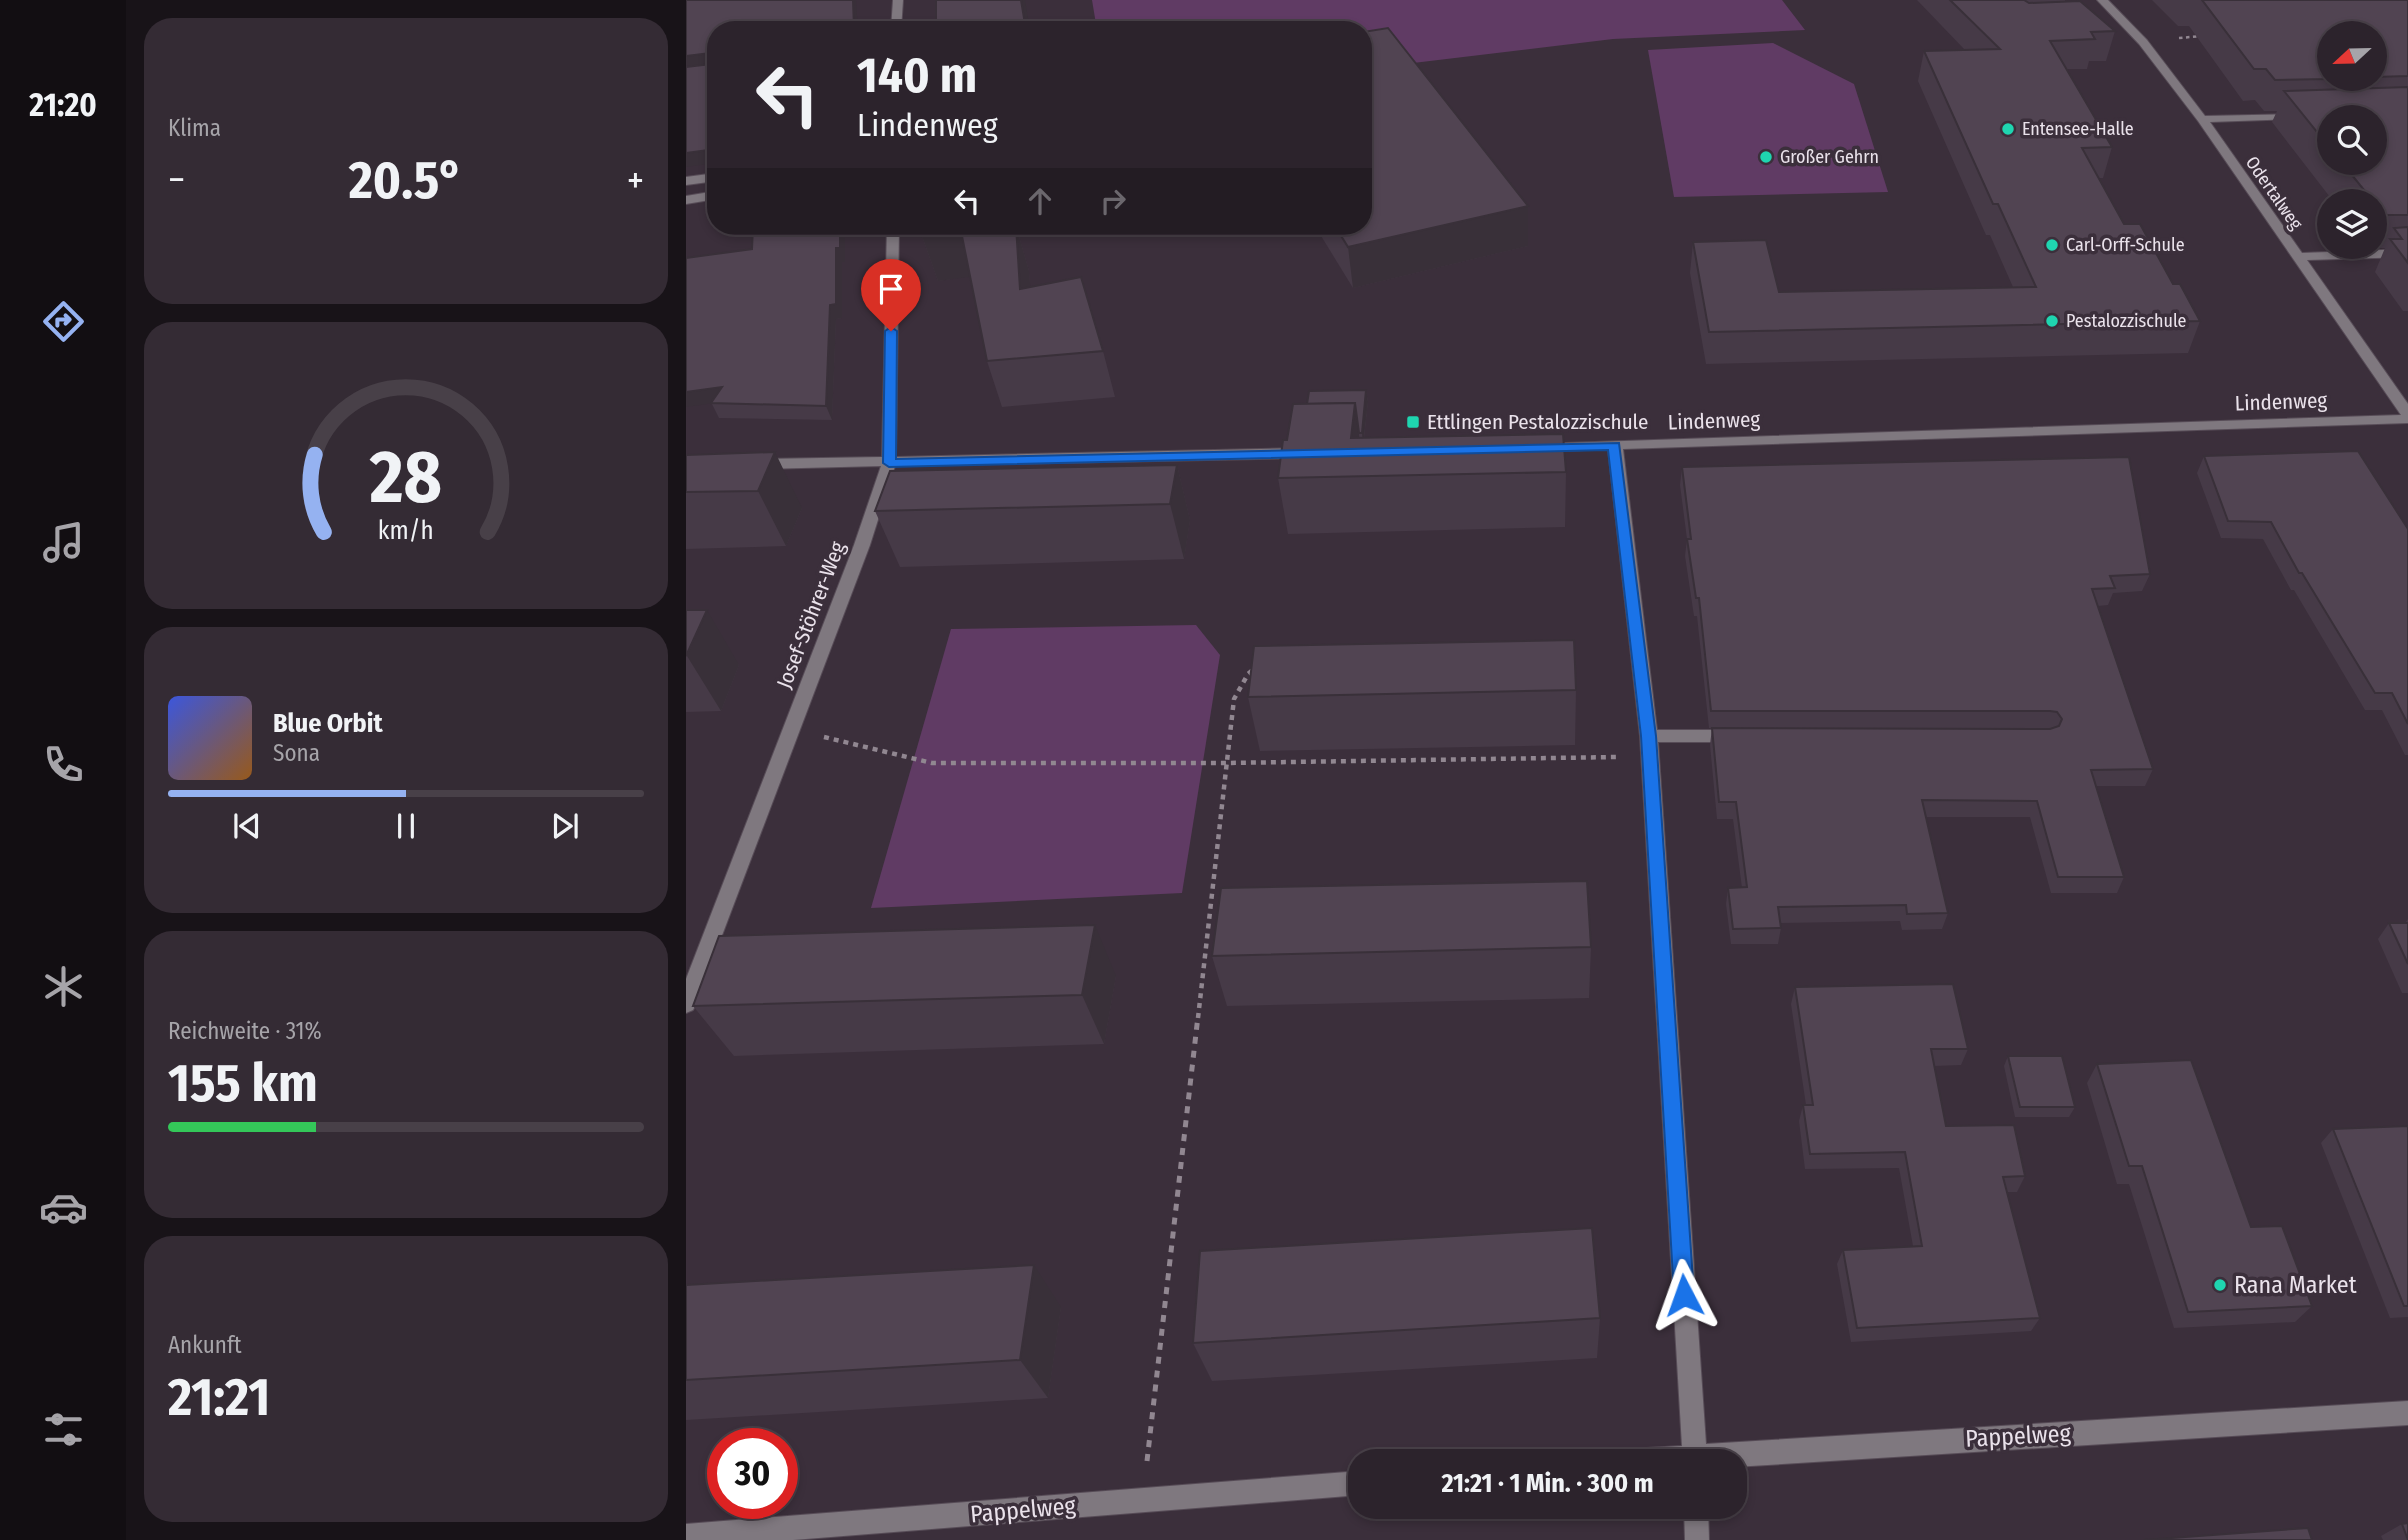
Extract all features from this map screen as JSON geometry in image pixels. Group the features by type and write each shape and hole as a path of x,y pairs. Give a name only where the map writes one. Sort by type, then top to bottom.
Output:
{"street":[{"path":"897,21 898,0"},
{"name":"Odertalweg","path":"2102,0 2118,22 2143,42 2202,119 2408,414"},
{"path":"2202,119 2312,115"},
{"path":"686,181 707,178"},
{"path":"686,200 707,196"},
{"name":"Josef-Stöhrer-Weg","path":"686,1004 862,545 889,463 893,235"},
{"path":"2298,257 2408,253"},
{"name":"Lindenweg","path":"1531,448 2408,419"},
{"path":"1615,446 1650,757 1693,1449"},
{"path":"739,464 1322,453"},
{"path":"1648,736 1744,736"},
{"name":"Pappelweg","path":"1747,1456 2408,1413"},
{"name":"Pappelweg","path":"686,1536 1348,1484"},
{"path":"1696,1519 1697,1540"}],"path":[{"path":"2143,42 2209,35"},
{"path":"1143,1500 1234,699 1248,674 1258,666"},
{"path":"791,730 932,763 1226,763 1650,757"}],"shaded area":[{"path":"1092,0 1782,0 1805,30 1613,39 1372,68 1372,21 1096,21"},
{"path":"1773,43 1854,84 1888,192 1674,197 1648,50"},
{"path":"1196,625 1220,655 1182,893 871,908 951,629"}],"building":[{"path":"686,0 853,0 854,21 707,21 707,53 686,56"},
{"path":"936,0 1021,0 1024,21 936,21"},
{"path":"1950,0 2024,0 2029,3 2080,1 2115,31 2091,32 2095,39 2050,41 2112,147 2082,148 2124,224 2140,224 2173,284 2180,284 2200,321 1709,332 1693,242 1766,240 1779,292 2036,287 1998,204 1993,204 1924,51 2000,49"},
{"path":"2202,0 2408,0 2408,76 2387,77 2387,21 2317,21 2317,79 2275,80 2266,69 2254,69"},
{"path":"1388,28 1528,206 1348,247 1341,235 1372,235 1372,31"},
{"path":"707,64 707,150 686,153 686,67"},
{"path":"2408,87 2408,215 2387,215 2387,189 2363,189 2352,175 2387,175 2387,105 2317,105 2317,132 2284,91 2387,91 2387,88"},
{"path":"2408,227 2408,263 2390,239 2402,239 2394,228"},
{"path":"753,235 840,235 840,248 836,248 836,304 830,305 826,406 711,403 722,387 686,392 686,258 752,249"},
{"path":"962,235 1017,235 1020,289 1081,277 1103,351 987,361"},
{"path":"1366,390 1362,433 1359,433 1355,403 1307,404 1309,391"},
{"path":"1355,403 1351,438 1563,434 1566,472 1278,478 1283,440 1287,440 1293,404"},
{"path":"2358,451 2408,529 2408,724 2392,693 2375,693 2302,573 2299,573 2271,522 2228,521 2204,456"},
{"path":"775,452 758,491 686,492 686,455"},
{"path":"2129,457 2150,574 2110,576 2115,588 2092,589 2153,769 2091,770 2124,877 2058,877 2037,801 1922,800 1948,913 1907,914 1906,905 1778,907 1781,928 1733,929 1728,888 1747,887 1736,802 1719,802 1712,728 2050,729 2059,726 2062,719 2057,712 2050,711 1711,711 1699,598 1696,598 1687,539 1691,539 1682,467"},
{"path":"1177,465 1170,504 875,511 890,471"},
{"path":"686,610 707,610 686,656"},
{"path":"1574,640 1576,690 1248,697 1254,646"},
{"path":"1587,881 1591,947 1212,956 1221,888"},
{"path":"2389,923 2408,923 2408,964"},
{"path":"1095,925 1082,995 693,1006 719,936"},
{"path":"1953,984 1968,1049 1931,1049 1946,1126 2014,1125 2025,1176 2003,1177 2040,1318 1857,1328 1843,1250 1922,1246 1905,1152 1810,1154 1803,1105 1813,1105 1795,987"},
{"path":"2008,1056 2062,1056 2075,1107 2020,1107"},
{"path":"2191,1060 2251,1227 2282,1226 2312,1306 2188,1312 2142,1166 2129,1166 2097,1064"},
{"path":"2408,1126 2408,1306 2404,1306 2333,1129"},
{"path":"1592,1228 1600,1318 1193,1343 1200,1251"},
{"path":"1034,1265 1020,1360 686,1380 686,1285"},
{"path":"2408,1523 2408,1540 2402,1524"},
{"path":"2308,1528 2312,1540 2144,1540"}],"place":[{"name":"Entensee-Halle","path":"2008,129"},
{"name":"Großer Gehrn","path":"1766,157"},
{"name":"Carl-Orff-Schule","path":"2052,245"},
{"name":"Pestalozzischule","path":"2052,321"},
{"name":"Ettlingen Pestalozzischule","path":"1413,422"},
{"name":"Rana Market","path":"2220,1285"}],"route":[{"path":"891,331 889,463 1615,446 1648,736 1684,1295"}]}
